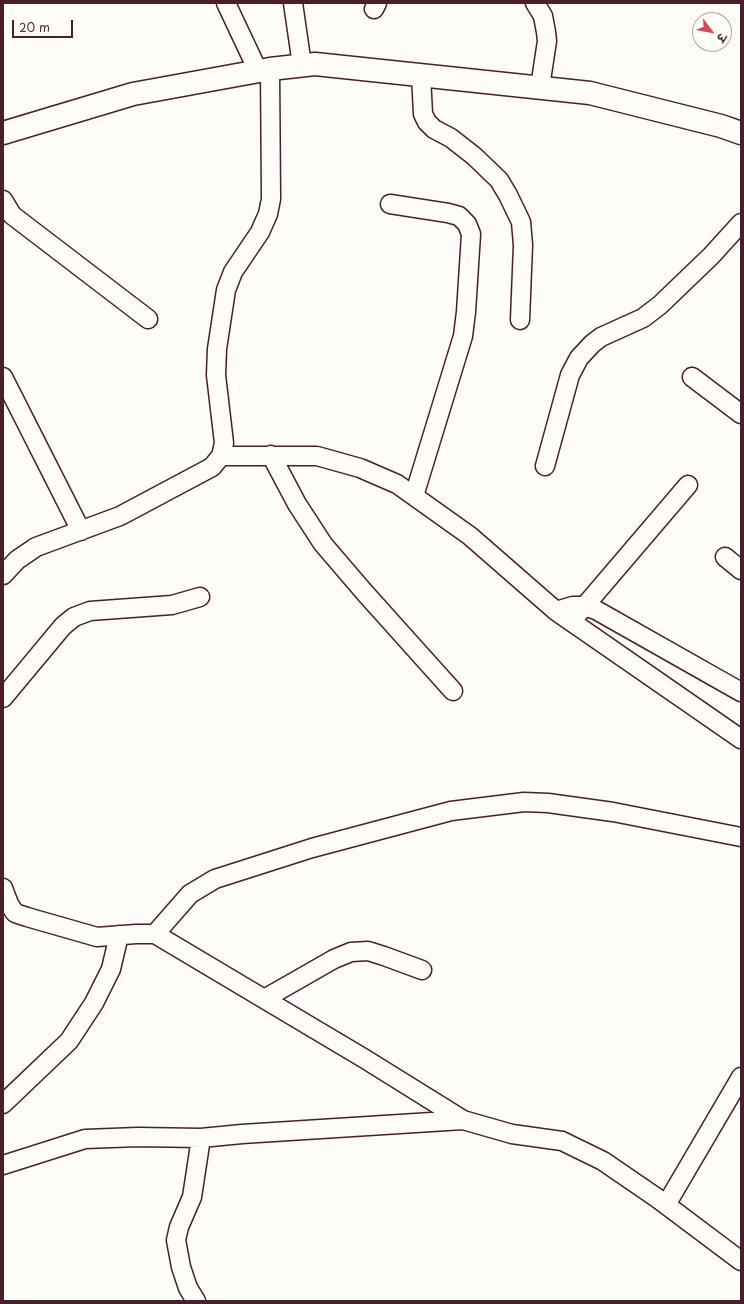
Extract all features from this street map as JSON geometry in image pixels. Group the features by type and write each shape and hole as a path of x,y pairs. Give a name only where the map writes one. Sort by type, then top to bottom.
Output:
{"street":[{"path":"3,575 17,560 36,546 81,531 128,512 212,467 221,456 224,443 216,375 217,349 226,290 233,272 260,232 268,214 271,199 264,70 226,3"},
{"path":"293,3 302,65"},
{"path":"535,3 543,16 547,41 540,87"},
{"path":"3,133 133,94 264,70 315,64 590,93 721,126 741,133"},
{"path":"421,75 423,114 427,122 434,130 451,138 474,156 499,180 521,222 523,245 520,320"},
{"path":"3,200 12,215 148,319"},
{"path":"390,204 460,216 467,224 470,234 466,312 463,336 414,496"},
{"path":"545,466 570,375 579,358 601,337 643,318 660,305 711,256 741,224"},
{"path":"3,377 81,531"},
{"path":"692,377 741,414"},
{"path":"221,456 317,456 360,468 398,484 470,536 556,611 741,739"},
{"path":"272,456 297,504 324,544 365,593 453,692"},
{"path":"571,622 688,485"},
{"path":"726,557 741,570"},
{"path":"3,698 63,626 74,618 90,611 172,605 200,597"},
{"path":"556,611 573,606 584,606 596,610 741,692"},
{"path":"155,934 190,894 215,879 312,848 451,810 524,802 548,803 613,812 741,837"},
{"path":"3,888 9,904 15,913 96,937 155,934 365,1059 463,1120 512,1134 562,1141 603,1161 666,1205 741,1261"},
{"path":"3,1104 70,1041 94,1003 111,969 119,935"},
{"path":"264,999 334,959 351,952 368,951 422,970"},
{"path":"666,1205 741,1077"},
{"path":"3,1165 85,1139 138,1137 201,1138 463,1120"},
{"path":"196,1301 188,1288 181,1267 176,1240 179,1227 192,1198 201,1138"}]}
